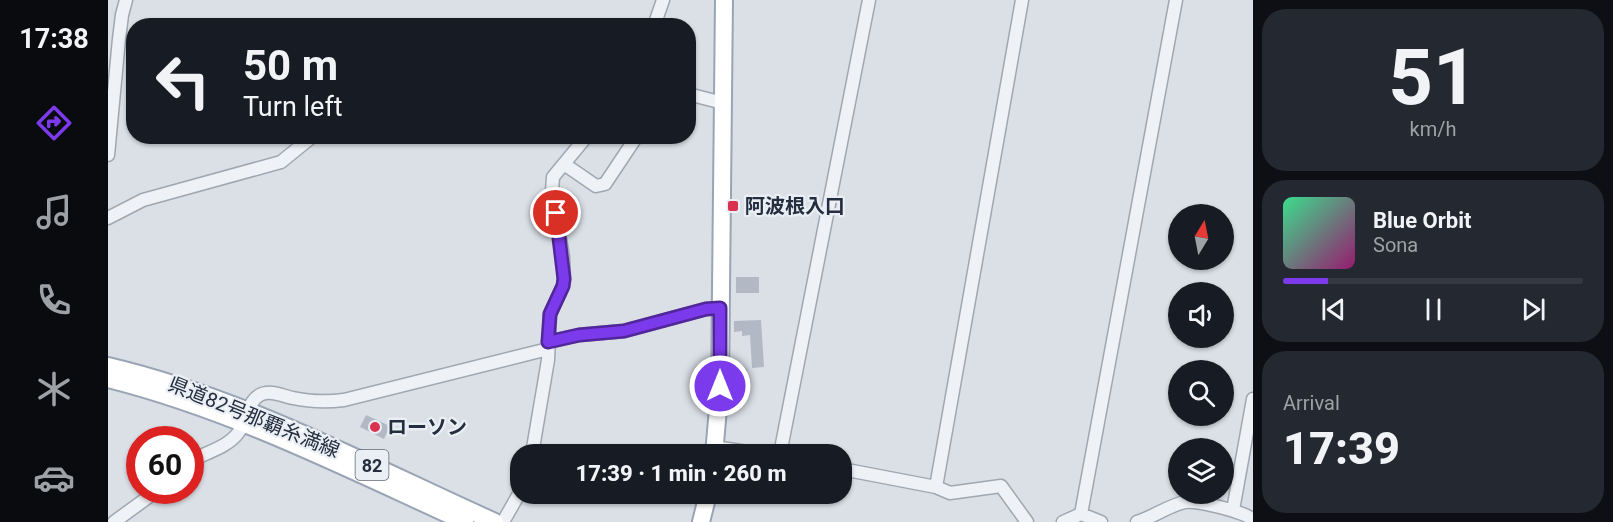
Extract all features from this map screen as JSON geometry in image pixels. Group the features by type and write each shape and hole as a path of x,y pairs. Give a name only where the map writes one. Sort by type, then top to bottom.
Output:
{"main road":[{"path":"716,444 719,400 724,0"},
{"name":"県道82号那覇糸満線","path":"108,366 181,387 465,522"},
{"name":"県道82号那覇糸満線","path":"108,379 246,418 324,443 495,522"},
{"path":"701,522 706,504"}],"street":[{"path":"108,155 119,39 126,0"},
{"path":"657,18 663,0"},
{"path":"782,444 869,0"},
{"path":"936,487 1022,0"},
{"path":"1081,514 1176,0"},
{"path":"696,96 723,103"},
{"path":"108,218 143,200 281,162 303,144"},
{"path":"534,444 548,360 550,314 564,279 552,185 553,177 580,144"},
{"path":"564,164 596,186 605,184 632,144"},
{"path":"204,454 232,440 240,431 256,397 266,393 310,401 344,400 548,346 579,335 624,331 706,309 720,308"},
{"path":"1233,510 1253,399"},
{"path":"852,471 936,487 950,493 1001,486 1027,522"},
{"path":"1137,522 1187,501 1233,510 1250,516 1253,520"},
{"path":"114,522 139,504"},
{"path":"503,522 513,504"},
{"path":"1063,522 1081,514 1101,522"}],"building":[{"path":"736,277 759,277 759,293 736,293"},
{"path":"761,320 764,367 752,368 750,335 742,336 742,331 734,332 734,321"},
{"path":"738,368 747,369 745,383 736,382"},
{"name":"ローソン","path":"366,415 390,426 384,439 360,427"}],"place":[{"name":"阿波根入口","path":"733,206"},
{"name":"ローソン","path":"375,427"}],"route":[{"path":"556,213 564,279 550,314 548,342 579,335 624,331 706,309 720,308 720,386"}]}
